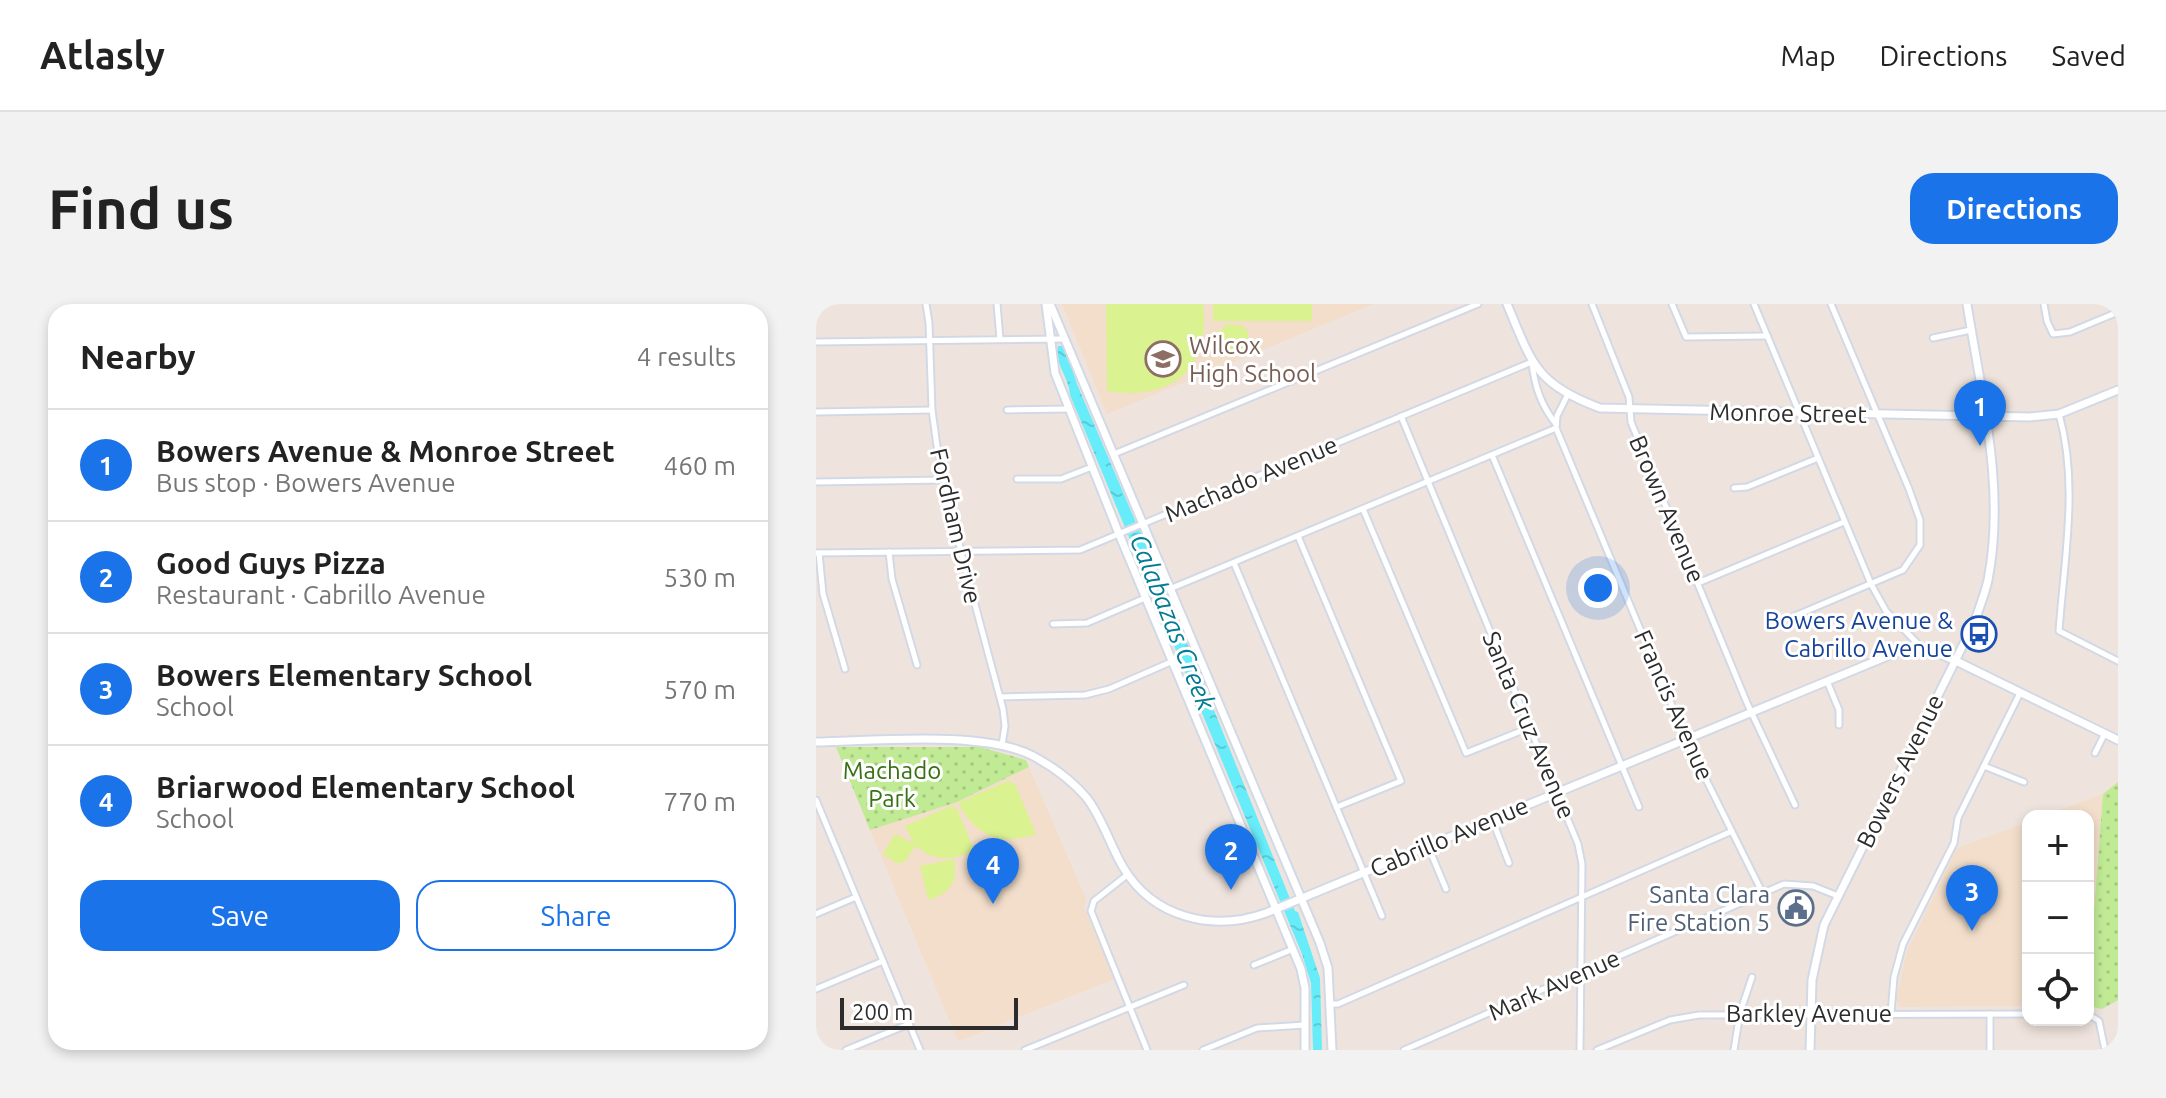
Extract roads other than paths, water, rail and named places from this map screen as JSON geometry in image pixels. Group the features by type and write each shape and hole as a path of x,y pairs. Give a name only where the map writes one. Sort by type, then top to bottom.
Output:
{"street":[{"name":"Fordham Drive","path":"926,304 932,410 944,480 1000,697 1005,726 1002,745"},
{"path":"997,304 1000,339"},
{"path":"1048,304 1066,339 1141,525 1172,588 1302,898 1328,968 1332,1050"},
{"path":"1048,304 1055,373 1069,409 1123,532 1146,598 1173,661 1284,906 1305,988 1305,1050"},
{"path":"1114,454 1478,304"},
{"name":"Monroe Street","path":"1507,304 1532,362 1550,383 1567,396 1600,408 2029,417 2059,414 2118,390"},
{"name":"Brown Avenue","path":"1592,304 1629,397 1631,422 1751,712 1795,805"},
{"path":"1672,304 1686,337 1767,336"},
{"path":"1754,304 1871,584 1891,618 1920,646 2118,740"},
{"path":"1790,618 1903,570 1914,559 1920,545 1920,520 1831,304"},
{"name":"Bowers Avenue","path":"1810,1050 1812,980 1819,942 1838,896 1975,621 1988,580 1994,480 1967,304"},
{"path":"2044,304 2053,334 2070,332 2118,312"},
{"path":"1933,338 1971,330"},
{"path":"816,342 1066,339"},
{"name":"Machado Avenue","path":"817,553 1080,550 1532,362"},
{"name":"Francis Avenue","path":"1532,362 1534,380 1686,739 1763,894"},
{"path":"1172,588 1556,426 1567,396"},
{"path":"1007,410 1069,409"},
{"path":"816,412 932,410"},
{"path":"2059,414 2068,460 2068,506 2059,631 2118,661"},
{"name":"Santa Cruz Avenue","path":"1401,416 1531,727 1580,853 1580,1050"},
{"path":"1492,455 1639,807"},
{"path":"1734,488 1747,487 1818,458"},
{"path":"1017,479 1061,479 1093,467"},
{"path":"816,482 944,480"},
{"path":"1363,509 1466,753 1531,727"},
{"path":"1698,583 1844,522"},
{"path":"1298,536 1401,781 1337,807"},
{"path":"889,552 892,579 917,665"},
{"path":"817,553 823,594 845,669"},
{"path":"1234,562 1382,916"},
{"path":"1053,624 1087,623 1146,598"},
{"name":"Cabrillo Avenue","path":"816,742 972,741 1002,745 1032,756 1062,775 1086,797 1127,875 1143,892 1177,915 1228,923 1253,918 1284,906 1904,648 1920,646"},
{"path":"1000,697 1085,695 1109,689 1173,661"},
{"path":"1827,681 1839,710 1839,725"},
{"path":"1891,1013 1894,977 1903,944 1954,843 1958,818 2020,693"},
{"path":"2095,753 2105,733"},
{"path":"1984,766 2024,782"},
{"path":"816,800 818,813 920,1050"},
{"path":"1492,819 1509,863"},
{"path":"1332,1004 1730,832"},
{"path":"1428,846 1446,889"},
{"path":"1127,875 1094,901 1091,911 1147,1050"},
{"name":"Mark Avenue","path":"1404,1050 1784,884 1813,886 1838,896"},
{"path":"816,914 856,897"},
{"path":"1254,965 1293,949"},
{"path":"816,989 883,961"},
{"path":"1734,1050 1740,1013 1752,977"},
{"path":"1025,1050 1184,985"},
{"path":"1990,1014 1990,1050"},
{"name":"Barkley Avenue","path":"1597,1050 1670,1020 1699,1015 2022,1014"},
{"path":"2094,1017 2099,1021 2105,1050"},
{"path":"846,1050 909,1024"},
{"path":"1203,1050 1257,1028 1305,1025"}],"water":[{"name":"Calabazas Creek","path":"1058,346 1065,346 1077,384 1143,534 1298,912 1320,978 1322,1050 1313,1050 1311,983 1302,954 1070,395 1058,359"}],"place":[{"name":"Wilcox High School","path":"1163,359"},
{"name":"Bowers Avenue & Monroe Street","path":"1980,446"},
{"name":"Bowers Avenue & Cabrillo Avenue","path":"1979,634"},
{"name":"Good Guys Pizza","path":"1231,890"},
{"name":"Briarwood Elementary School","path":"993,904"},
{"name":"Santa Clara Fire Station 5","path":"1796,908"},
{"name":"Bowers Elementary School","path":"1972,931"}],"park label":[{"name":"Machado Park","path":"892,784"}]}
